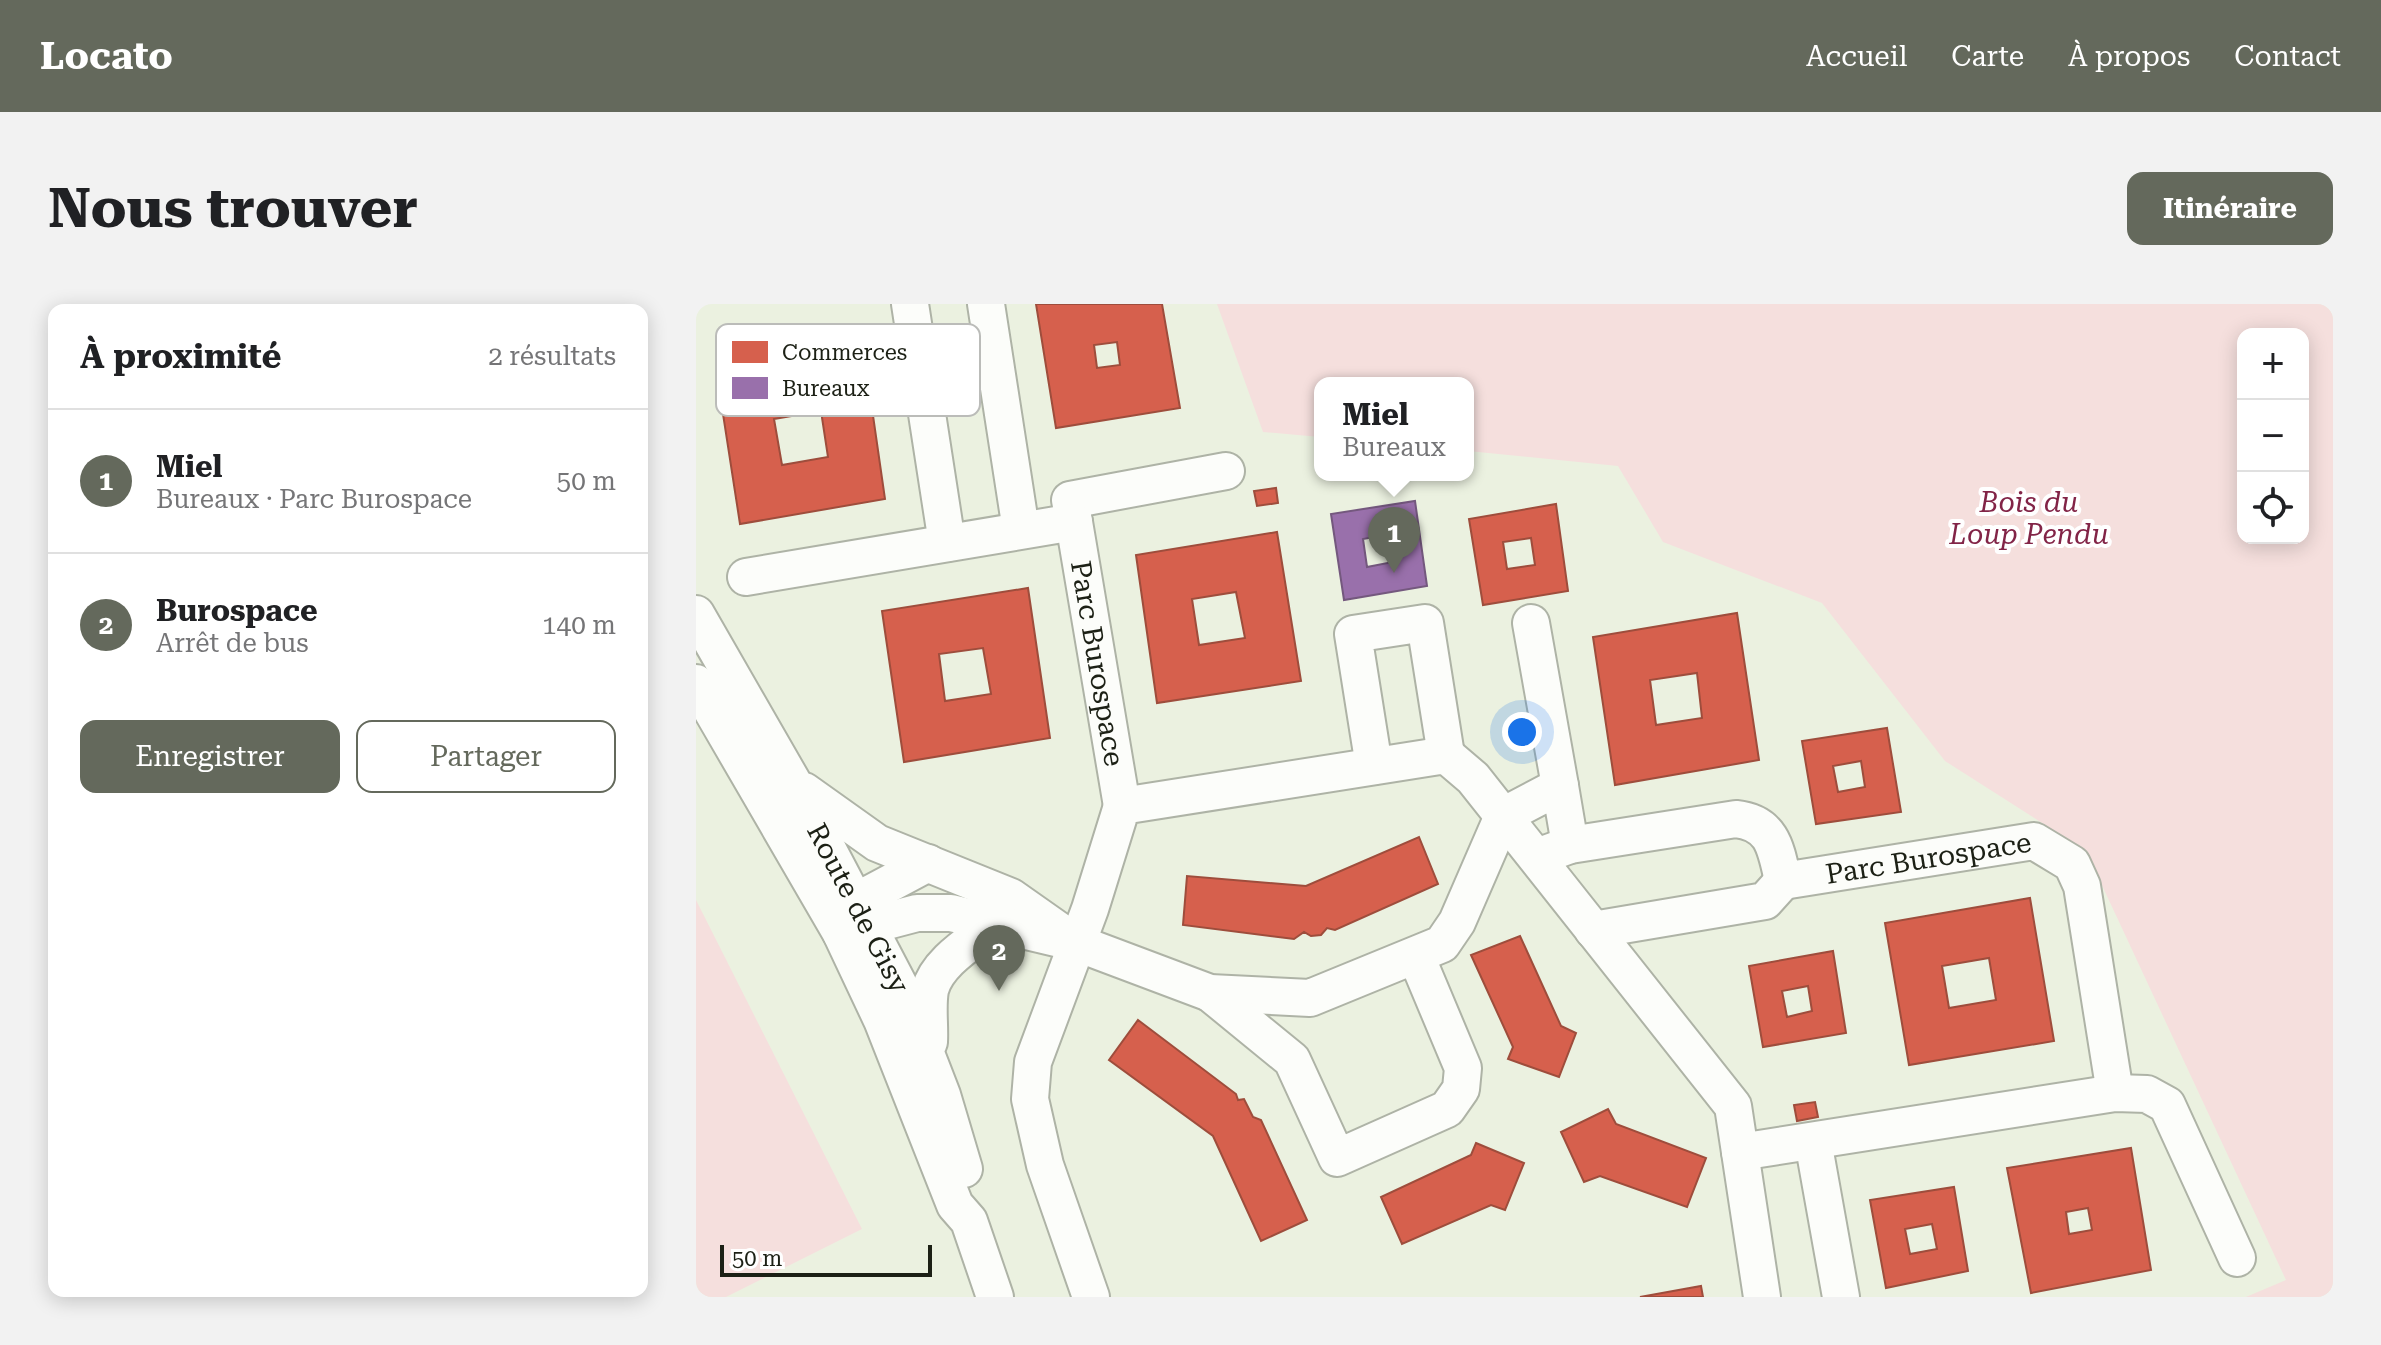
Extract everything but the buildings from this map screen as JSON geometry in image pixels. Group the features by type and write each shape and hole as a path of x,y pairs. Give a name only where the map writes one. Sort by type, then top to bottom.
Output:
{"street":[{"path":"910,304 913,324"},
{"path":"986,304 1021,530"},
{"path":"927,416 947,543"},
{"name":"Parc Burospace","path":"1091,1297 1045,1165 1030,1099 1033,1062 1077,943 1122,806 1070,500 1226,471"},
{"name":"Parc Burospace","path":"746,577 1074,522"},
{"name":"Route de Gisy","path":"696,614 792,781 856,922 882,1020 955,1205 969,1221 995,1297"},
{"path":"1374,766 1353,634 1425,623 1446,755 1462,765 1733,1106 1762,1297"},
{"path":"1531,623 1570,845"},
{"name":"Route de Gisy","path":"696,683 901,989 929,1060 973,1200 969,1221"},
{"name":"Parc Burospace","path":"1122,806 1446,755"},
{"path":"792,781 861,834 1011,897 1077,943"},
{"path":"856,922 933,912 1077,943 1210,993 1310,998 1442,944 1451,934 1503,816 1560,786"},
{"name":"Parc Burospace","path":"1536,857 1570,845 1736,819 1750,821 1770,835 1783,881"},
{"name":"Parc Burospace","path":"1593,930 1765,901 1783,881 2034,841 2072,864 2082,886 2115,1093"},
{"path":"856,922 877,888 928,863"},
{"path":"929,1060 930,990 936,976 952,958 993,925"},
{"path":"1210,993 1292,1060 1337,1158 1447,1109 1461,1089 1463,1068 1416,956"},
{"path":"1292,1060 1299,1022 1310,998"},
{"path":"1740,1152 2115,1093 2147,1094 2167,1105 2237,1258"},
{"path":"1813,1141 1841,1297"}],"green space":[{"name":"Bois du Loup Pendu","path":"1217,304 2333,304 2333,1297 2246,1297 2286,1280 2086,851 1945,761 1822,603 1663,542 1618,466 1474,452 1474,377 1314,377 1314,436 1263,432"},
{"path":"696,900 862,1229 726,1297 696,1297"}],"place":[{"name":"Miel","path":"1394,573"},
{"name":"Burospace","path":"999,991"}]}
